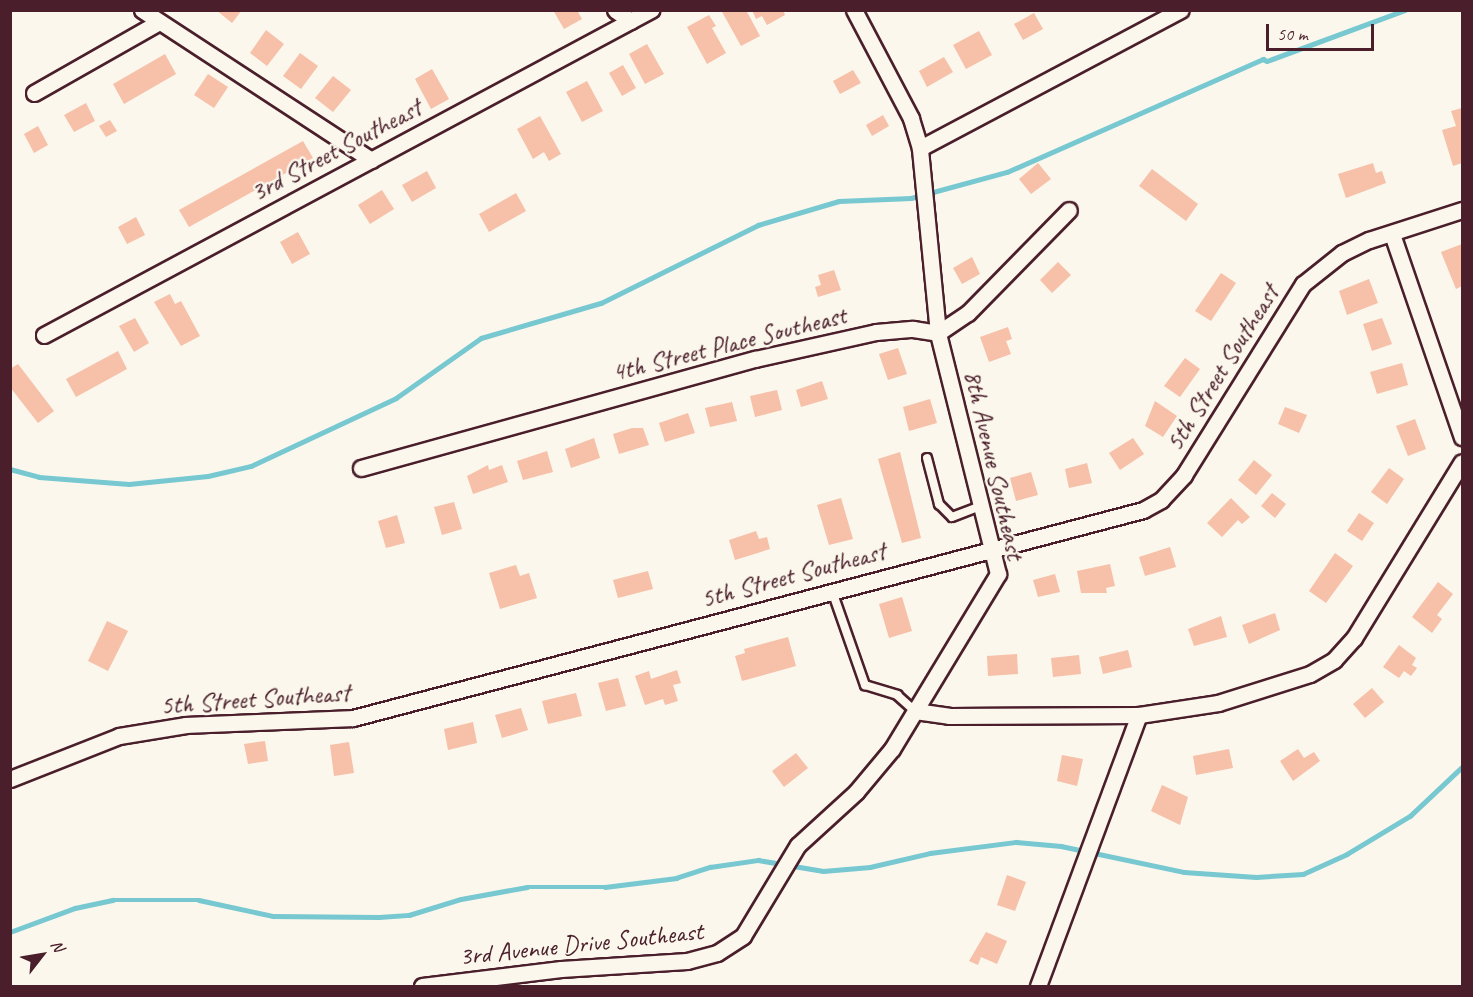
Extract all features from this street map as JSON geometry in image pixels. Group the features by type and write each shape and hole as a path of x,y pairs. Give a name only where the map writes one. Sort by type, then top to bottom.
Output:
{"street":[{"path":"142,10 370,160"},
{"path":"615,10 631,21"},
{"name":"3rd Street Southeast","path":"44,335 651,10"},
{"name":"8th Avenue Southeast","path":"762,907 798,845 869,778 915,711 998,574 938,333 920,147 911,118 854,10"},
{"path":"920,147 1181,10"},
{"path":"34,93 159,22"},
{"path":"938,333 968,313 1069,210"},
{"name":"5th Street Southeast","path":"10,779 119,736 186,725 353,718 831,590 1143,510 1161,500 1184,475 1303,284 1342,253 1462,210"},
{"path":"1392,234 1462,437"},
{"name":"4th Street Place Southeast","path":"361,468 755,359 876,332 913,329 938,333"},
{"path":"915,711 949,716 1139,715 1251,695 1310,674 1334,660 1354,638 1462,462"},
{"path":"1038,987 1139,715"},
{"name":"3rd Avenue Drive Southeast","path":"422,987 496,982 687,961 717,953 743,936 762,907"}],"lane":[{"path":"927,458 939,504 952,517 981,506"},
{"path":"831,590 865,685 897,695 915,711"}],"building":[{"path":"216,10 242,10 232,23"},
{"path":"553,10 577,10 582,19 564,29"},
{"path":"721,10 746,10 760,36 741,46"},
{"path":"752,10 783,10 785,15 767,25 762,16 756,19"},
{"path":"1034,13 1043,29 1023,40 1014,24"},
{"path":"709,15 716,26 712,28 726,53 707,64 687,27"},
{"path":"266,30 284,44 267,66 250,53"},
{"path":"979,31 992,55 966,69 953,45"},
{"path":"647,44 664,74 645,84 629,54"},
{"path":"300,53 318,66 301,89 283,76"},
{"path":"165,54 176,74 124,104 113,84"},
{"path":"944,57 953,72 927,87 919,71"},
{"path":"623,65 636,88 622,96 609,73"},
{"path":"432,69 449,99 431,109 415,79"},
{"path":"853,70 861,83 840,94 833,81"},
{"path":"208,74 228,87 214,108 194,95"},
{"path":"333,76 351,90 333,112 315,98"},
{"path":"587,81 603,111 582,122 566,92"},
{"path":"86,103 95,121 74,132 64,115"},
{"path":"1462,108 1462,163 1453,166 1442,130 1456,126 1451,111"},
{"path":"883,115 889,126 872,136 866,125"},
{"path":"540,116 561,154 549,161 544,152 533,159 517,129"},
{"path":"110,120 117,131 106,137 99,126"},
{"path":"38,126 48,145 34,153 24,134"},
{"path":"303,141 313,158 189,227 179,210"},
{"path":"1038,163 1051,179 1031,194 1019,179"},
{"path":"1373,163 1376,173 1382,171 1386,183 1346,198 1338,174"},
{"path":"1152,169 1198,204 1186,221 1139,186"},
{"path":"427,171 436,188 412,202 402,185"},
{"path":"382,190 394,209 370,224 358,205"},
{"path":"516,193 526,211 489,232 479,214"},
{"path":"136,217 145,235 127,244 118,227"},
{"path":"298,232 310,254 292,264 280,242"},
{"path":"1462,244 1462,286 1456,289 1441,252"},
{"path":"972,257 980,274 962,284 953,268"},
{"path":"1058,262 1071,275 1052,293 1040,280"},
{"path":"834,270 841,290 818,297 815,287 821,285 818,275"},
{"path":"1221,273 1236,283 1211,321 1195,311"},
{"path":"1369,279 1378,303 1347,315 1339,291"},
{"path":"170,294 175,304 181,301 200,336 181,346 154,302"},
{"path":"135,318 149,343 134,352 119,326"},
{"path":"1382,318 1392,344 1372,351 1363,324"},
{"path":"1008,327 1012,339 1006,341 1011,354 989,362 980,337"},
{"path":"898,348 907,374 888,380 879,354"},
{"path":"118,351 127,369 76,397 66,379"},
{"path":"1185,358 1200,369 1180,397 1164,386"},
{"path":"1402,363 1408,385 1377,394 1370,372"},
{"path":"18,364 54,411 38,423 10,387 10,369"},
{"path":"822,381 828,399 801,407 796,390"},
{"path":"777,390 782,410 755,417 750,396"},
{"path":"930,399 937,423 909,431 903,407"},
{"path":"1155,401 1177,416 1163,437 1145,426"},
{"path":"732,402 737,421 710,427 705,408"},
{"path":"1285,407 1307,415 1299,433 1278,424"},
{"path":"688,413 695,433 665,442 659,423"},
{"path":"1415,419 1426,449 1408,456 1396,426"},
{"path":"632,428 643,428 649,445 619,454 613,434"},
{"path":"594,438 600,458 571,468 565,449"},
{"path":"1133,438 1144,454 1120,470 1109,453"},
{"path":"547,451 553,472 523,480 517,461"},
{"path":"900,452 921,538 902,543 878,459"},
{"path":"1254,460 1272,475 1256,495 1238,480"},
{"path":"1087,463 1092,483 1069,488 1065,469"},
{"path":"488,465 489,470 502,465 508,482 473,494 467,476"},
{"path":"1389,468 1404,479 1387,504 1371,492"},
{"path":"1031,472 1038,495 1016,501 1010,478"},
{"path":"1272,493 1286,504 1275,518 1261,506"},
{"path":"841,498 853,539 829,545 817,505"},
{"path":"1231,498 1250,517 1242,524 1238,520 1222,537 1207,523"},
{"path":"454,502 462,529 442,535 434,507"},
{"path":"1359,513 1374,523 1362,541 1347,531"},
{"path":"397,515 405,543 386,548 378,521"},
{"path":"756,531 759,539 767,537 770,549 735,560 729,540"},
{"path":"1170,547 1176,567 1145,576 1139,557"},
{"path":"1335,553 1353,566 1326,603 1309,591"},
{"path":"1110,564 1115,586 1106,588 1107,593 1081,593 1077,571"},
{"path":"516,565 520,576 529,573 537,598 500,609 489,573"},
{"path":"648,571 653,589 618,598 613,580"},
{"path":"1055,574 1060,592 1038,597 1033,580"},
{"path":"1438,582 1453,594 1437,615 1442,619 1432,633 1412,617"},
{"path":"902,597 912,631 889,638 879,604"},
{"path":"1275,613 1280,630 1249,644 1242,625"},
{"path":"1221,616 1227,637 1194,646 1188,629"},
{"path":"107,621 128,631 108,671 88,661"},
{"path":"788,637 796,666 742,681 735,656 745,653 744,649"},
{"path":"1399,645 1416,658 1412,665 1417,668 1411,676 1404,671 1399,678 1383,667"},
{"path":"1128,650 1132,667 1103,674 1099,657"},
{"path":"1017,654 1018,674 988,676 987,656"},
{"path":"1079,655 1081,674 1053,677 1051,658"},
{"path":"677,670 681,683 673,685 678,701 665,705 663,699 645,705 635,676 649,671 651,679"},
{"path":"618,678 626,706 606,711 598,683"},
{"path":"1372,688 1384,702 1365,718 1353,704"},
{"path":"576,693 582,716 548,724 542,701"},
{"path":"521,708 528,730 502,738 495,715"},
{"path":"473,722 477,743 448,750 444,729"},
{"path":"265,741 268,761 248,764 244,744"},
{"path":"349,742 354,773 334,776 330,745"},
{"path":"1229,749 1233,768 1196,775 1193,756"},
{"path":"1298,749 1304,758 1314,752 1320,761 1293,781 1280,761"},
{"path":"796,753 808,768 784,787 772,771"},
{"path":"1062,755 1083,759 1077,786 1057,781"},
{"path":"1162,785 1188,797 1180,825 1151,811"},
{"path":"1007,875 1026,882 1015,911 997,905"},
{"path":"986,932 1007,941 997,964 981,957 978,965 969,961"}],"waterway":[{"path":"10,469 39,477 129,484 208,476 251,466 396,398 481,338 601,303 758,225 839,201 911,198 1007,172 1263,59 1267,61 1405,10"},
{"path":"10,932 75,908 113,900 199,900 273,916 379,917 409,915 461,899 527,887 605,887 676,878 710,867 758,860 823,871 870,867 930,853 1016,842 1061,846 1184,872 1256,877 1303,874 1347,854 1410,816 1462,767"}]}
